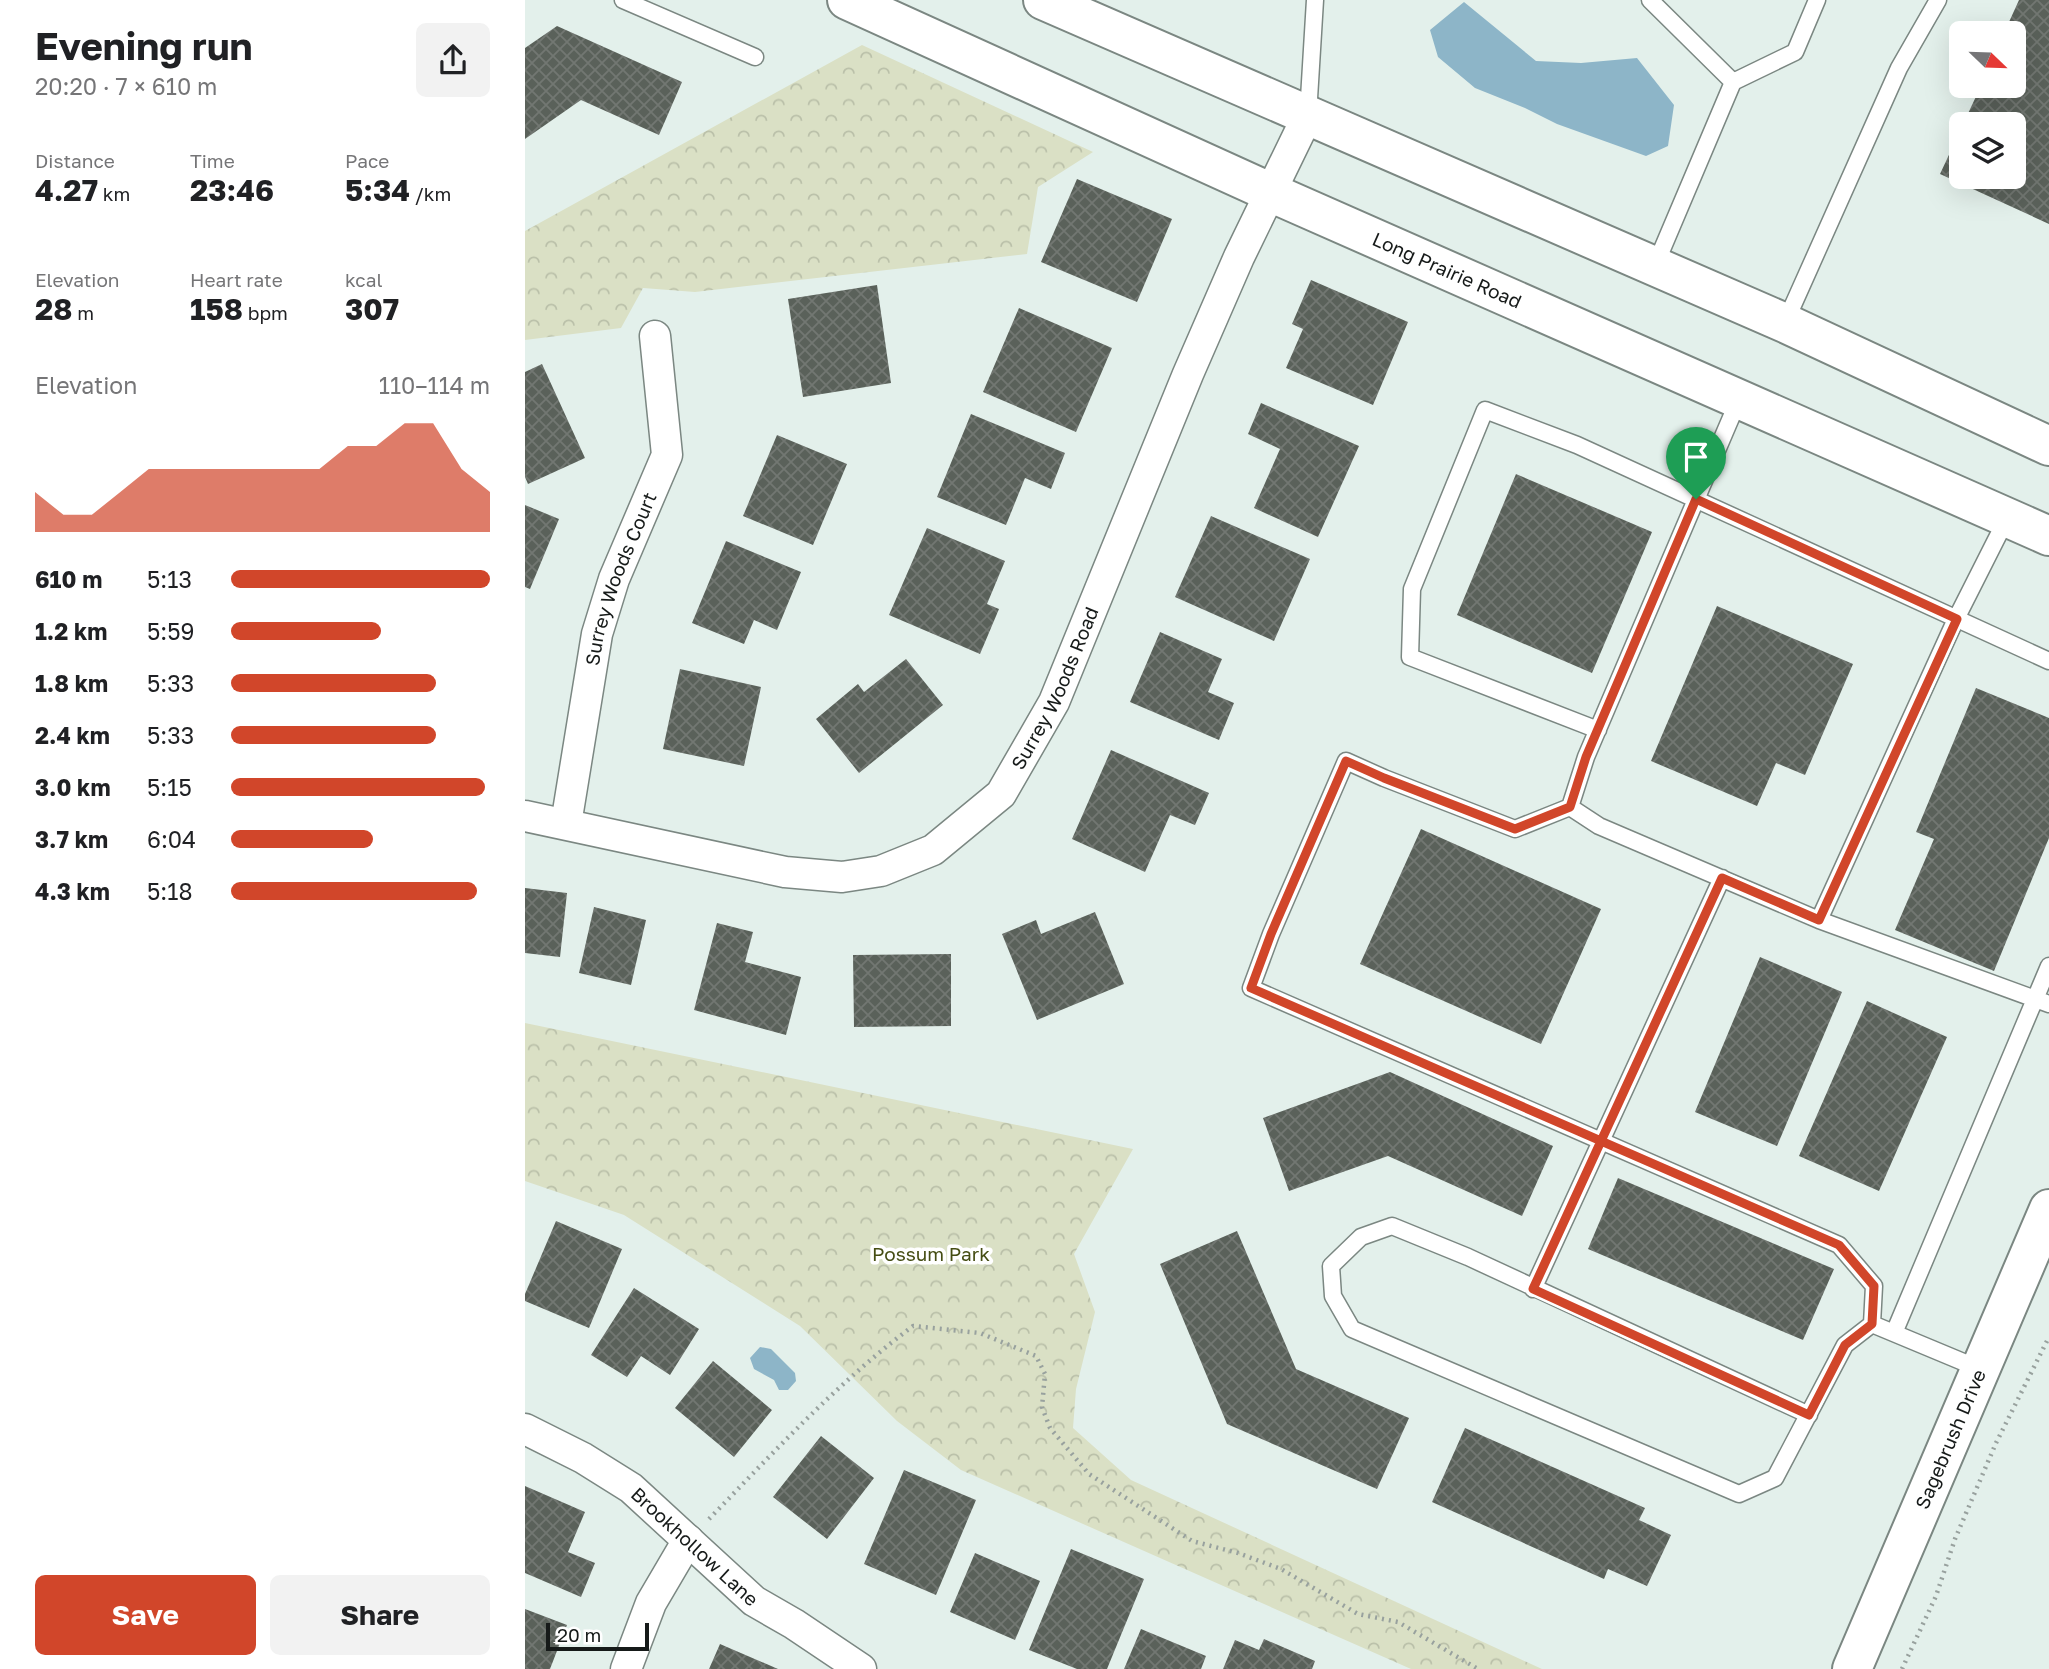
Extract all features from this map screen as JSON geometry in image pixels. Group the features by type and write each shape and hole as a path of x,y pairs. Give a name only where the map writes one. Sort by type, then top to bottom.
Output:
{"main road":[{"name":"Long Prairie Road","path":"847,0 1272,192 2049,536"},
{"path":"1043,0 1785,323 2049,446"},
{"name":"Sagebrush Drive","path":"1852,1669 2049,1209"}],"street":[{"name":"Surrey Woods Road","path":"525,816 785,872 842,877 881,871 933,850 1001,793 1054,702 1188,374 1239,257 1308,116"},
{"name":"Surrey Woods Court","path":"566,824 597,634 614,579 667,455 655,335"},
{"name":"Brookhollow Lane","path":"525,1429 583,1458 631,1489 754,1601 861,1669"},
{"path":"626,1669 651,1603 688,1540"}],"lane":[{"path":"622,0 755,57"},
{"path":"1308,116 1315,0"},
{"path":"1650,0 1733,82"},
{"path":"1655,266 1733,82 1795,51 1817,0"},
{"path":"1785,323 1899,68 1938,0"},
{"path":"1739,399 1598,730 1570,807 1515,829 1346,761 1271,934 1251,988 1839,1245 1874,1286 1872,1324 1845,1345 1809,1415 1775,1478 1739,1494 1352,1329 1333,1296 1331,1266 1361,1237 1392,1226 1468,1257 1809,1415"},
{"path":"1598,730 1410,657 1412,589 1485,410 1577,445 2049,661"},
{"path":"1819,920 1957,619 2007,518"},
{"path":"1570,807 1599,826 1819,920 2043,1001"},
{"path":"1533,1289 1722,878"},
{"path":"1894,1333 2043,1001 2049,966"},
{"path":"1872,1324 1980,1369"}],"path":[{"path":"688,1540 805,1420 877,1353 913,1326 980,1334 1036,1356 1045,1374 1042,1407 1050,1428 1090,1474 1133,1505 1192,1541 1238,1553 1281,1569 1358,1614 1398,1622 1478,1669"},
{"path":"1902,1669 1936,1596 1955,1539 1996,1443 2049,1337"}],"green space":[{"path":"862,45 1093,152 1038,187 1027,254 695,292 643,288 621,328 525,340 525,231"},
{"name":"Possum Park","path":"525,1023 1133,1149 1074,1254 1095,1312 1076,1389 1073,1428 1131,1480 1542,1669 1411,1669 961,1470 897,1421 800,1326 624,1215 525,1181"}],"water":[{"path":"1464,2 1536,61 1581,63 1637,58 1674,105 1668,146 1646,156 1557,124 1475,88 1438,57 1430,30"},
{"path":"760,1347 771,1349 795,1373 796,1381 788,1390 779,1390 774,1380 754,1369 750,1358"}],"building":[{"path":"2019,0 2049,0 2049,224 1973,189 2026,189 2026,112 1969,112 1975,98 2027,98 2027,21 2009,21"},
{"path":"557,26 682,82 659,135 581,100 525,139 525,48"},
{"path":"1949,155 1949,178 1940,174"},
{"path":"1077,179 1172,219 1137,302 1041,262"},
{"path":"1311,280 1408,322 1373,405 1286,368 1303,329 1292,324"},
{"path":"877,285 891,383 803,397 788,299"},
{"path":"1019,308 1112,348 1076,432 983,392"},
{"path":"542,364 585,458 528,484 525,477 525,372"},
{"path":"1261,403 1359,446 1318,537 1254,508 1280,449 1248,434"},
{"path":"971,414 1065,453 1051,489 1025,478 1006,525 937,497"},
{"path":"777,435 847,464 813,545 743,516"},
{"path":"1516,474 1652,532 1592,673 1457,615"},
{"path":"525,505 559,519 530,589 525,587"},
{"path":"1211,516 1310,559 1274,641 1175,597"},
{"path":"927,528 1005,561 987,604 999,609 980,654 889,615"},
{"path":"726,541 801,572 777,630 754,620 744,644 692,623"},
{"path":"1717,606 1853,664 1805,775 1776,763 1757,806 1651,761"},
{"path":"1160,632 1222,659 1208,692 1234,703 1219,740 1130,702"},
{"path":"906,659 943,705 859,773 816,719 858,684 864,692"},
{"path":"680,669 761,687 744,766 663,749"},
{"path":"1976,688 2049,718 2049,838 1994,971 1895,930 1934,839 1916,832"},
{"path":"1111,750 1209,793 1195,825 1170,815 1145,872 1072,839"},
{"path":"1421,829 1601,909 1541,1044 1360,964"},
{"path":"525,888 567,893 560,957 525,953"},
{"path":"594,907 646,920 631,985 579,973"},
{"path":"1095,912 1124,984 1037,1020 1002,934 1036,920 1041,934"},
{"path":"717,923 753,932 745,962 801,977 786,1035 694,1010"},
{"path":"951,954 951,1026 854,1027 853,955"},
{"path":"1760,957 1842,992 1777,1146 1695,1112"},
{"path":"1867,1001 1947,1037 1879,1191 1799,1156"},
{"path":"1390,1072 1553,1146 1522,1216 1388,1156 1289,1191 1263,1118"},
{"path":"1618,1178 1834,1269 1803,1340 1588,1249"},
{"path":"556,1221 622,1249 589,1328 525,1301 525,1294"},
{"path":"1237,1231 1296,1369 1409,1418 1377,1489 1227,1424 1160,1264"},
{"path":"634,1288 699,1329 670,1375 641,1356 627,1377 591,1355"},
{"path":"713,1361 772,1410 734,1457 675,1408"},
{"path":"1465,1428 1645,1508 1639,1520 1671,1535 1647,1586 1608,1569 1604,1579 1432,1502"},
{"path":"821,1436 874,1478 827,1539 773,1497"},
{"path":"904,1470 976,1500 936,1595 864,1564"},
{"path":"525,1486 585,1512 568,1552 595,1563 581,1597 525,1573"},
{"path":"1071,1549 1144,1579 1107,1669 1077,1669 1029,1650"},
{"path":"975,1553 1040,1581 1015,1640 950,1612"},
{"path":"525,1609 567,1625 550,1669 525,1669"},
{"path":"1141,1629 1206,1656 1201,1669 1124,1669"},
{"path":"1264,1639 1315,1661 1312,1669 1223,1669 1235,1640 1259,1650"},
{"path":"720,1644 778,1669 709,1669"}],"route":[{"path":"1696,499 1586,757 1570,807 1515,829 1346,761 1271,934 1251,988 1601,1141 1839,1245 1874,1286 1872,1324 1845,1345 1809,1415 1533,1289 1601,1141 1722,878 1819,920 1957,619 1696,499"}]}
